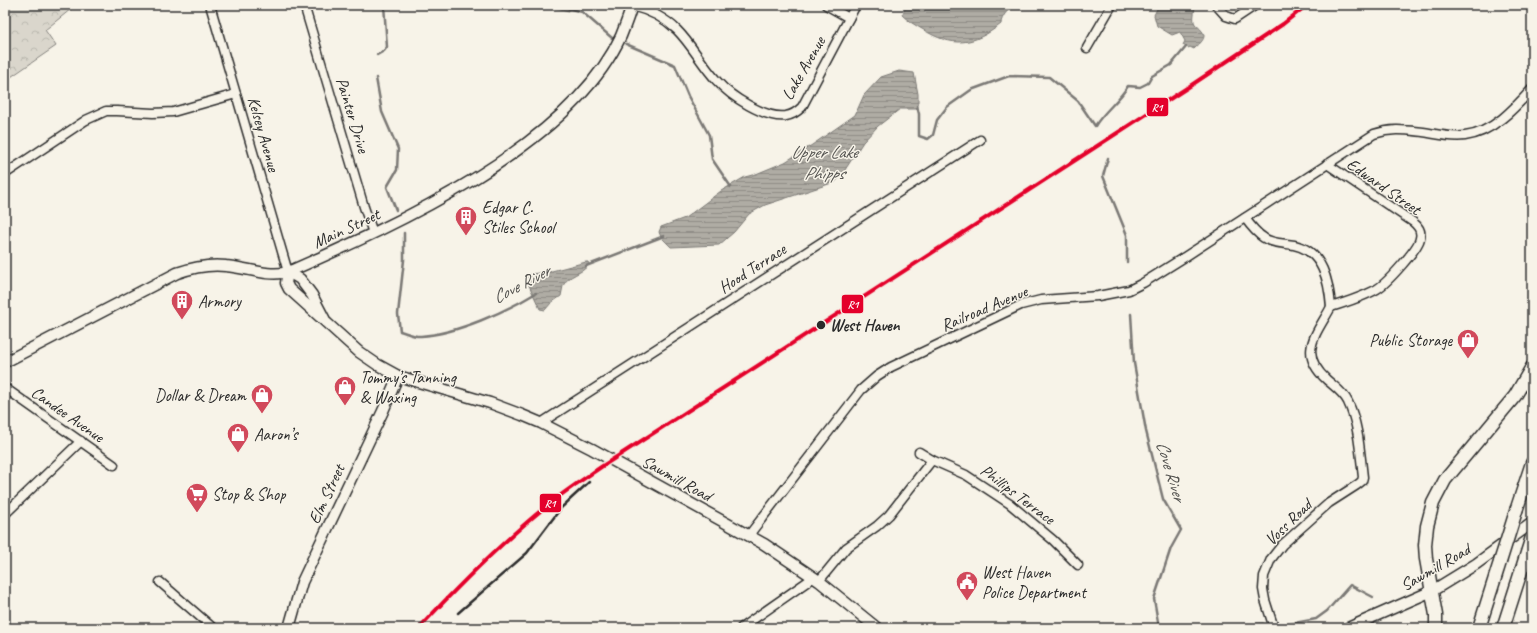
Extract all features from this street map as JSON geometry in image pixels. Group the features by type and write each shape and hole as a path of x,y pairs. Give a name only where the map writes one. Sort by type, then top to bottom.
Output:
{"highway":[{"path":"1436,628 1436,615 1425,545 1427,526 1433,503 1445,480 1515,396 1532,367"},
{"path":"1479,628 1532,463"},
{"path":"1503,628 1531,539"}],"main road":[{"name":"Main Street","path":"5,362 177,273 200,266 213,265 271,274 288,272 409,215 468,182 520,148 561,115 589,85 621,37 632,5"},
{"name":"Sawmill Road","path":"288,272 286,283 289,289 358,352 378,365 398,376 490,403 541,423 592,449 749,535 816,579 877,628"},
{"path":"288,272 300,279 312,294 327,323"},
{"name":"Elm Street","path":"289,628 302,582 398,376"},
{"name":"Sawmill Road","path":"1348,628 1397,608 1432,591 1476,564 1532,523"}],"street":[{"name":"Kelsey Avenue","path":"210,5 288,272"},
{"name":"Painter Drive","path":"304,5 373,233"},
{"name":"Lake Avenue","path":"632,5 656,14 676,29 715,79 729,92 760,110 780,116 792,114 802,107 856,5"},
{"path":"826,5 849,18"},
{"path":"1087,48 1112,5"},
{"path":"1216,5 1226,16 1235,19 1256,5"},
{"name":"Railroad Avenue","path":"749,535 861,390 886,370 1021,305 1041,300 1098,296 1129,290 1170,266 1374,134 1387,129 1402,129 1452,137 1479,133 1506,116 1532,89"},
{"path":"5,174 86,120 99,113 117,111 153,113 173,112 236,94"},
{"name":"Hood Terrace","path":"541,423 980,140"},
{"name":"Edward Street","path":"1327,164 1413,222 1419,228 1421,236 1417,245 1382,286 1353,300 1331,307"},
{"path":"1245,218 1256,232 1270,242 1298,246 1314,256 1326,275 1329,286 1331,307"},
{"name":"Voss Road","path":"1274,628 1263,589 1264,576 1271,559 1282,545 1329,503 1362,481 1363,477 1355,423 1350,407 1342,393 1318,371 1311,358 1311,345 1331,307"},
{"name":"Candee Avenue","path":"5,388 114,465"},
{"path":"5,514 81,441"},
{"name":"Phillips Terrace","path":"919,452 932,460 966,475 1010,504 1053,540 1078,565"},
{"path":"741,628 816,579 846,548 889,515 932,460"},
{"path":"160,582 213,628"}],"green space":[{"path":"5,5 76,5 45,30 56,46 5,81"},
{"path":"544,5 569,5 569,11"}],"water":[{"path":"907,5 1015,5 1005,13 1001,24 981,37 963,42 953,42 933,35 912,23 902,15"},
{"path":"1159,5 1195,5 1194,22 1202,31 1204,36 1202,41 1194,49 1183,45 1185,41 1180,32 1172,35 1157,26 1154,15"},
{"name":"Upper Lake Phipps","path":"899,71 914,73 918,94 918,109 900,109 878,126 863,142 841,176 835,182 765,205 749,214 734,232 719,245 671,247 661,237 659,232 661,227 685,218 721,191 745,177 785,162 812,145 855,115 864,95 881,77"},
{"path":"586,262 589,264 583,270 565,282 561,296 551,303 545,310 540,309 527,281 527,277 531,274 548,272"},
{"path":"1244,624 1265,624 1266,628 1230,628"}],"waterway":[{"name":"Cove River","path":"377,55 384,51 387,47 384,5"},
{"name":"Cove River","path":"557,5 582,12 612,38"},
{"name":"Cove River","path":"626,44 675,65 688,96 709,135 712,159 731,187"},
{"name":"Cove River","path":"917,106 919,114 919,136 928,139 933,135 937,120 947,107 971,90 1009,76 1049,77 1078,101 1095,126 1128,86 1140,87 1148,83 1152,76 1171,65 1186,47"},
{"name":"Cove River","path":"376,78 382,112 398,149 397,170 387,187 396,210"},
{"name":"Cove River","path":"1108,158 1103,176 1127,235 1127,262"},
{"name":"Cove River","path":"404,233 404,260 398,314 400,331 419,336 450,331 496,314 536,293"},
{"name":"Cove River","path":"586,266 664,236"},
{"name":"Cove River","path":"1131,314 1134,363 1146,431 1163,499 1181,530 1171,548 1154,599 1160,628"},
{"name":"Cove River","path":"1284,625 1316,619 1327,611 1350,585 1373,597"}],"railway":[{"path":"458,613 527,553 561,508 589,482"}],"transit line":[{"name":"R1","path":"419,628 495,551 544,508 572,487 1193,84 1283,24 1307,5"}],"place":[{"name":"Edgar C. Stiles School","path":"466,236"},
{"name":"Armory","path":"182,320"},
{"name":"West Haven","path":"821,325"},
{"name":"Public Storage","path":"1468,360"},
{"name":"Tommy’s Tanning & Waxing","path":"345,406"},
{"name":"Dollar & Dream","path":"262,414"},
{"name":"Aaron’s","path":"238,454"},
{"name":"Stop & Shop","path":"197,514"},
{"name":"West Haven Police Department","path":"967,602"}]}
